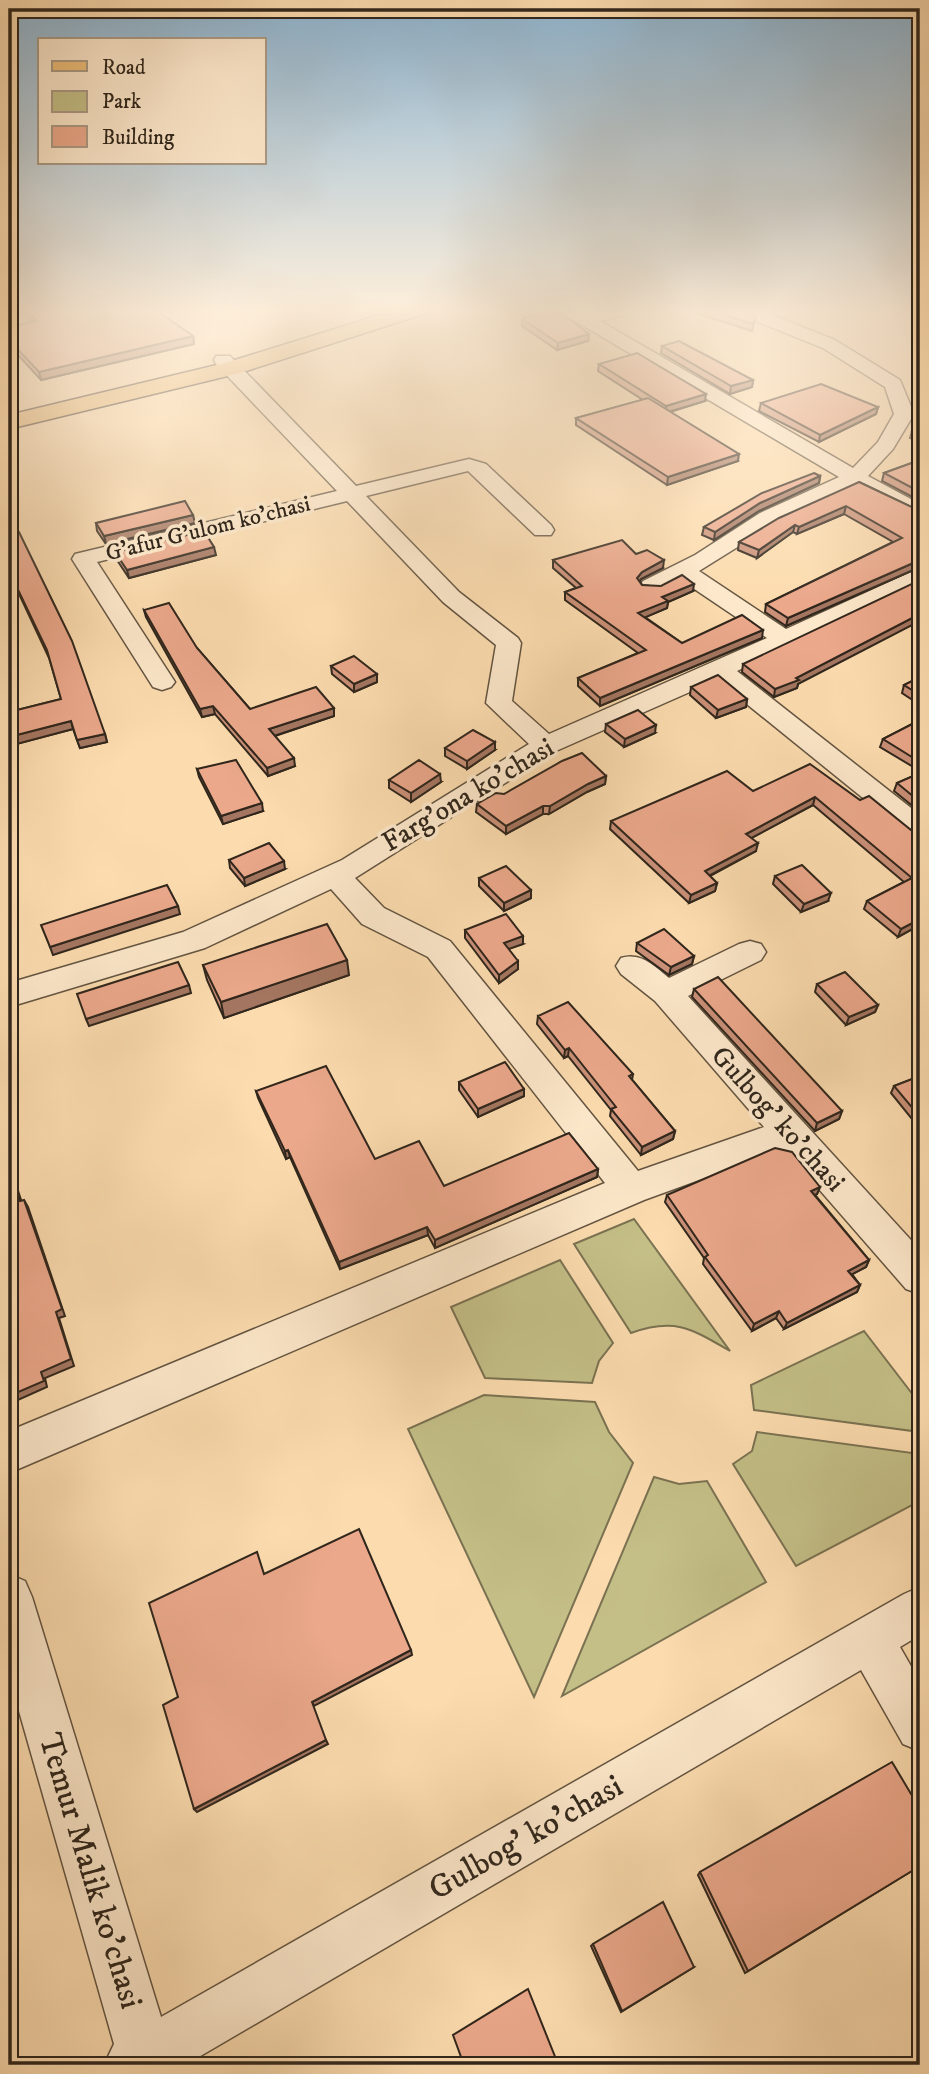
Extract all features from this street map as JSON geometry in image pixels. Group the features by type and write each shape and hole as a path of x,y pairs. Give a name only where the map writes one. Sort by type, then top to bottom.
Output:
{"main road":[{"path":"9,412 37,406"},
{"path":"9,422 70,406"}],"street":[{"name":"G'afur G'ulom ko'chasi","path":"268,406 451,597 509,643 499,703 546,745"},
{"path":"734,406 920,513"},
{"path":"651,586 768,518 856,477 886,445 904,414 901,406"},
{"name":"G'afur G'ulom ko'chasi","path":"162,682 83,559 469,465 479,468 543,530"},
{"path":"682,570 786,640"},
{"name":"Farg'ona ko'chasi","path":"9,995 194,940 335,875 352,867 546,745 786,640 920,575"},
{"path":"720,670 920,829"},
{"path":"335,875 373,916 439,949 631,1189"},
{"path":"666,993 750,951"},
{"name":"Gulbog' ko'chasi","path":"632,966 666,993 920,1277"},
{"path":"9,1452 631,1189 789,1133"},
{"name":"Temur Malik ko'chasi","path":"9,1597 142,2063"},
{"name":"Gulbog' ko'chasi","path":"142,2063 920,1609"},
{"path":"869,1640 920,1727"}],"green space":[{"path":"634,1219 730,1351 694,1331 672,1326 646,1328 631,1333 574,1244"},
{"path":"560,1260 613,1343 599,1361 592,1383 485,1378 451,1307"},
{"path":"864,1331 920,1404 920,1432 754,1410 751,1385"},
{"path":"484,1395 595,1402 609,1432 633,1463 534,1697 408,1429"},
{"path":"757,1432 920,1454 920,1501 796,1566 733,1464 752,1451"},
{"path":"654,1477 679,1484 707,1481 766,1582 562,1696"}],"building":[{"path":"620,406 661,406 739,454 668,477 576,418"},
{"path":"766,406 878,407 820,435"},
{"path":"920,422 920,433 912,431"},
{"path":"920,460 920,492 884,473"},
{"path":"814,473 820,476 760,503 715,532 704,527 762,493"},
{"path":"859,482 920,511 920,560 788,618 766,604 902,538 846,506 799,527 795,525 759,550 739,542 779,518"},
{"path":"185,501 193,515 104,536 96,523"},
{"path":"204,531 214,547 127,570 115,552"},
{"path":"19,532 72,641 105,734 77,740 71,721 9,737 9,712 61,699 47,650 9,574 9,535"},
{"path":"622,540 636,554 647,550 664,560 642,572 637,578 642,585 661,586 682,575 694,584 662,597 668,601 638,613 682,643 742,615 763,630 600,698 578,678 646,650 565,592 582,586 553,560"},
{"path":"920,580 920,614 796,678 799,680 775,689 743,664"},
{"path":"169,603 197,648 250,709 316,687 334,708 269,729 294,758 267,768 213,706 200,709 144,610"},
{"path":"354,656 377,674 354,684 331,666"},
{"path":"718,675 747,699 718,710 691,687"},
{"path":"920,677 920,695 904,685"},
{"path":"638,710 656,725 625,739 606,724"},
{"path":"920,720 920,762 883,739"},
{"path":"473,730 495,742 467,761 445,748"},
{"path":"582,753 606,776 550,806 543,806 506,826 477,804 496,793 504,794 562,761"},
{"path":"236,760 262,803 221,816 197,769"},
{"path":"419,760 440,774 411,793 389,780"},
{"path":"810,764 860,800 869,796 911,830 920,831 920,919 901,929 867,901 912,878 815,797 746,834 758,843 705,871 717,883 691,895 611,821 727,771 753,791"},
{"path":"920,773 920,802 897,783"},
{"path":"269,843 284,861 244,878 229,860"},
{"path":"802,865 831,893 804,904 775,876"},
{"path":"506,866 531,890 504,903 479,878"},
{"path":"167,885 178,906 50,947 41,925"},
{"path":"506,914 523,936 504,943 518,961 499,975 465,930"},
{"path":"327,924 347,960 221,1002 203,965"},
{"path":"664,929 694,956 671,967 637,943"},
{"path":"178,962 189,985 86,1019 77,994"},
{"path":"845,972 878,1005 849,1017 817,984"},
{"path":"718,977 842,1111 817,1123 694,989"},
{"path":"568,1002 633,1074 629,1076 675,1131 642,1147 611,1109 616,1107 569,1048 565,1050 538,1016"},
{"path":"505,1062 524,1089 478,1109 459,1082"},
{"path":"326,1066 375,1159 419,1141 444,1186 569,1133 598,1169 435,1240 427,1227 339,1262 288,1150 285,1151 256,1091"},
{"path":"920,1076 920,1117 894,1086"},
{"path":"775,1148 792,1152 820,1187 811,1191 869,1260 848,1271 860,1285 787,1323 779,1311 754,1324 705,1257 708,1255 667,1195"},
{"path":"9,1166 20,1201 24,1200 62,1309 56,1312 71,1359 41,1372 44,1381 9,1396"},
{"path":"359,1529 411,1650 312,1702 326,1740 194,1809 163,1705 178,1697 149,1603 257,1552 264,1574"},
{"path":"892,1762 920,1809 920,1866 748,1971 700,1872"},
{"path":"663,1902 694,1967 622,2011 593,1944"},
{"path":"528,1989 556,2059 547,2065 464,2065 453,2035"}]}
